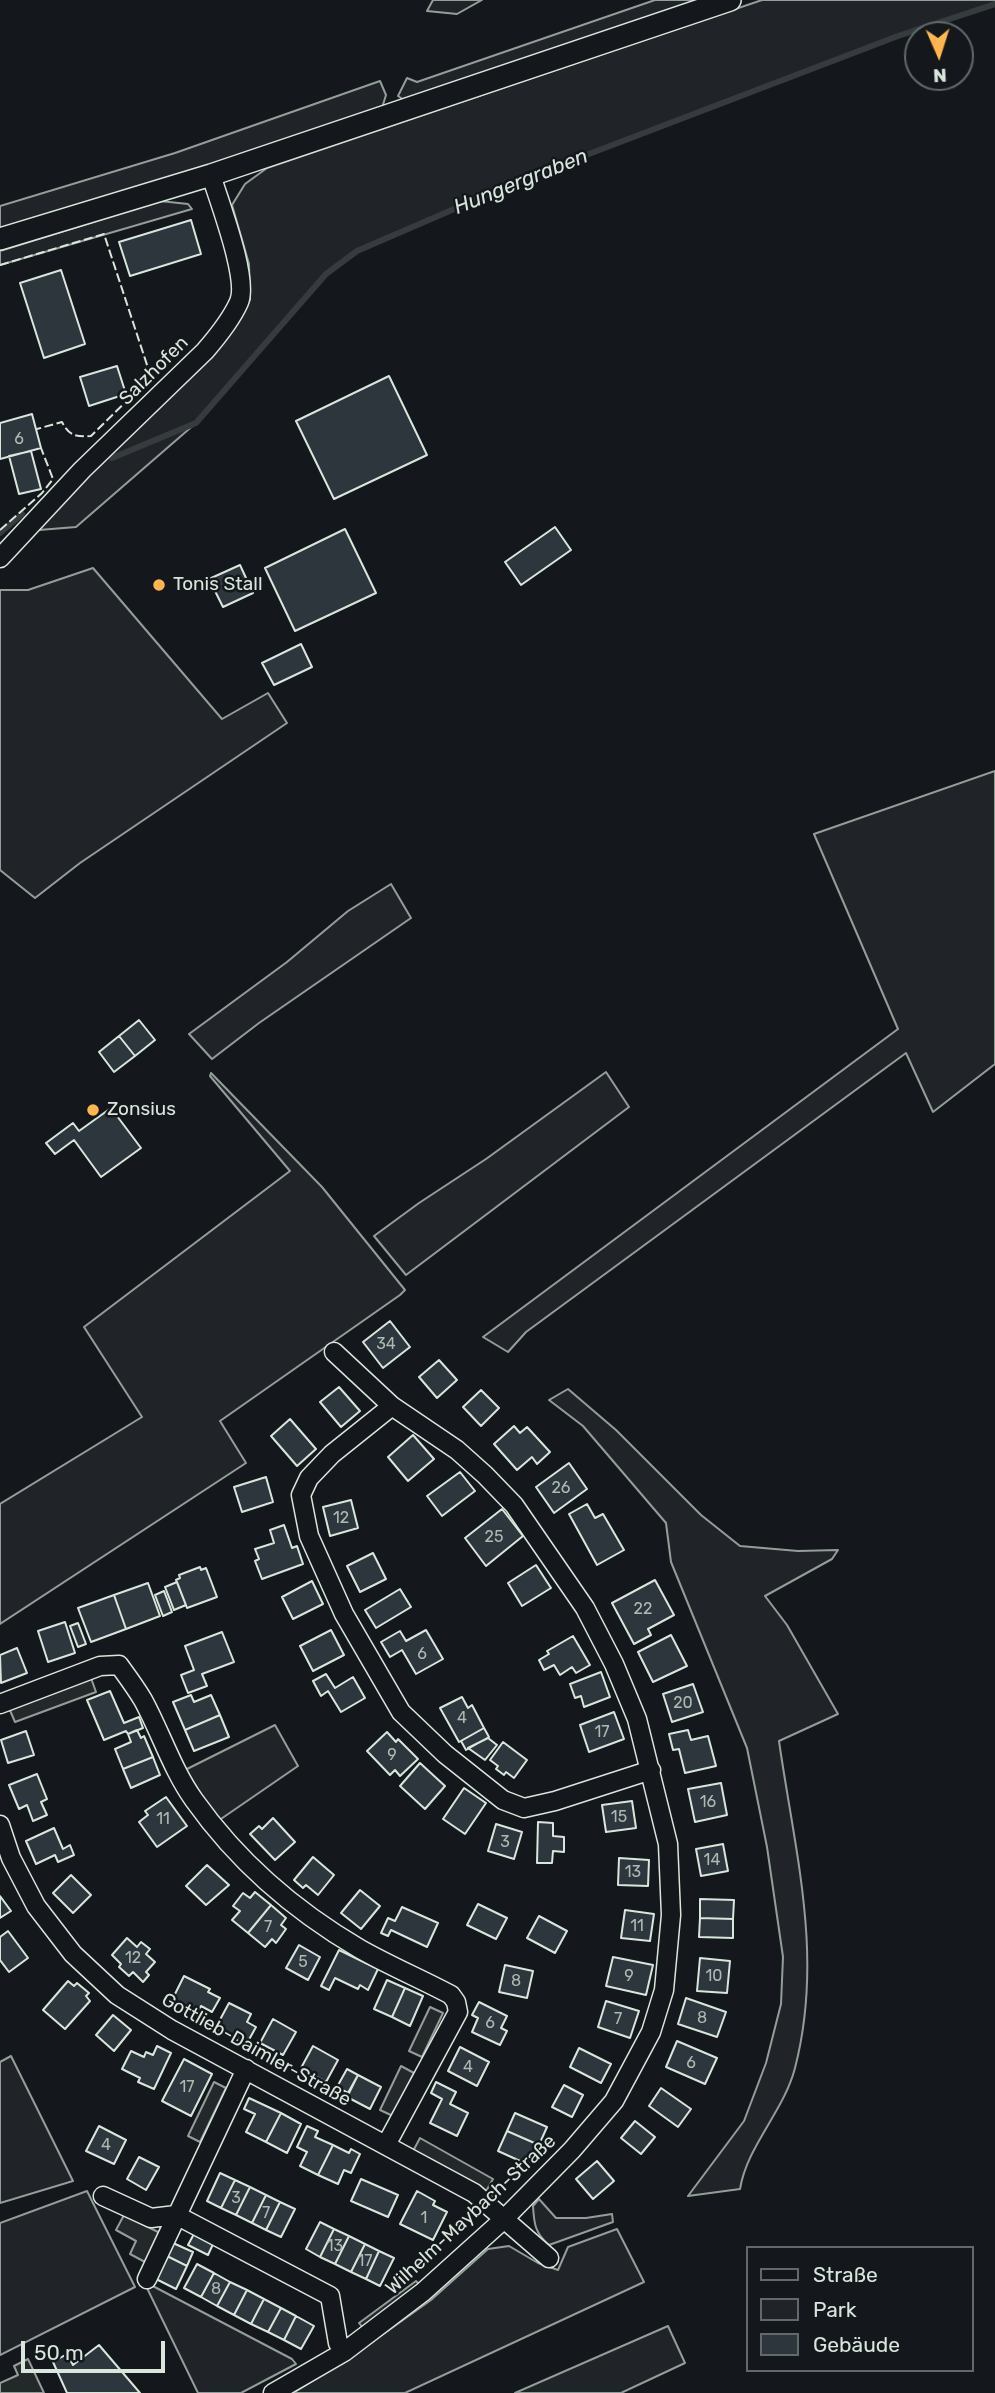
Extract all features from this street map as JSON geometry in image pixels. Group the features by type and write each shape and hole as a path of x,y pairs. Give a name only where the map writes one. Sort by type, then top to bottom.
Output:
{"street":[{"path":"0,239 211,175 730,0"},
{"name":"Salzhofen","path":"0,558 82,470 205,351 221,332 241,299 239,267 211,175"},
{"name":"Wilhelm-Maybach-Straße","path":"273,2393 344,2352 423,2292 503,2220 572,2150 614,2101 651,2032 664,1990 671,1915 668,1844 637,1719 614,1664 584,1608 514,1505 485,1475 457,1450 392,1406 334,1352"},
{"path":"392,1406 332,1454 309,1478 301,1495 309,1536 344,1614 401,1712 445,1755 503,1800 524,1808 555,1801 651,1770"},
{"path":"0,1704 100,1666 118,1665 142,1699 172,1764 194,1799 221,1835 265,1882 310,1917 362,1950 451,1995 458,2012 386,2145"},
{"name":"Gottlieb-Daimler-Straße","path":"0,1825 11,1858 36,1906 73,1954 117,1995 172,2030 474,2193 549,2258"},
{"path":"147,2279 246,2069"},
{"path":"103,2196 151,2218 176,2215 330,2295 338,2343 344,2352"}],"green space":[{"path":"433,0 482,0 457,14 427,11"},
{"path":"655,0 698,0 404,100 398,96 407,78 417,82"},
{"path":"762,0 995,0 995,4 943,21 904,21 904,34 527,178 357,251 326,274 196,423 76,527 39,530 82,470 205,351 250,300 249,264 232,205 245,184 267,168"},
{"path":"380,81 386,95 382,108 203,169 0,232 0,206 175,153"},
{"path":"160,201 188,204 192,209 0,265 0,251"},
{"path":"93,568 222,719 268,693 287,723 80,863 35,898 0,870 0,590 28,590"},
{"path":"995,771 995,1064 933,1112 906,1053 526,1332 508,1352 483,1337 898,1029 814,834"},
{"path":"391,884 411,918 259,1023 212,1059 189,1034 287,962 348,911"},
{"path":"606,1072 629,1107 406,1275 374,1236"},
{"path":"211,1073 322,1187 405,1290 220,1421 246,1463 0,1624 0,1504 142,1417 84,1327 290,1171 210,1076"},
{"path":"568,1389 616,1430 701,1515 740,1546 798,1551 838,1550 832,1559 765,1596 787,1625 838,1714 779,1741 804,1905 807,1985 803,2026 790,2084 750,2158 740,2189 688,2196 744,2121 766,2063 781,2004 783,1957 767,1847 747,1748 671,1562 666,1523 583,1426 549,1400"},
{"path":"275,1725 298,1766 218,1821 185,1770"},
{"path":"11,2056 73,2181 0,2203 0,2062"},
{"path":"87,2191 135,2287 0,2355 0,2223"},
{"path":"539,2199 556,2218 586,2218 612,2214 613,2222 549,2245 538,2232 535,2223 533,2206"},
{"path":"617,2229 644,2282 405,2393 293,2393 354,2355 431,2300 488,2249 509,2246 538,2263 558,2270 568,2247"},
{"path":"147,2283 292,2359 296,2364 241,2393 198,2393 146,2286"},
{"path":"668,2326 685,2363 621,2393 515,2393"}],"shaded area":[{"path":"91,1678 96,1692 15,1722 9,1708"},
{"path":"430,2007 443,2013 422,2057 409,2051"},
{"path":"401,2066 414,2073 393,2116 380,2110"},
{"path":"214,2082 226,2088 200,2142 188,2136"},
{"path":"420,2138 493,2179 485,2193 412,2153"},
{"path":"124,2215 160,2233 145,2262 130,2254 136,2241 116,2230"},
{"path":"416,2281 420,2285 363,2328 359,2323"},
{"path":"28,2359 44,2393 0,2393 0,2383 18,2375 14,2366"}],"building":[{"path":"191,220 201,254 130,276 119,242"},
{"path":"61,270 85,344 44,358 20,283"},
{"path":"117,366 126,394 89,406 80,377"},
{"path":"389,376 427,455 334,499 296,421"},
{"path":"32,414 41,448 0,459 0,423"},
{"path":"31,451 41,489 19,494 9,456"},
{"path":"555,527 571,550 521,585 505,562"},
{"path":"345,529 376,593 295,631 265,568"},
{"path":"240,565 253,593 223,607 209,579"},
{"path":"301,644 312,667 274,685 262,663"},
{"path":"139,1020 155,1040 135,1056 119,1036"},
{"path":"119,1036 135,1056 114,1072 99,1052"},
{"path":"111,1108 141,1148 101,1177 74,1140 55,1154 46,1143 73,1123 79,1131"},
{"path":"390,1321 410,1347 383,1368 363,1342"},
{"path":"439,1360 457,1380 437,1398 419,1377"},
{"path":"339,1387 360,1411 341,1427 320,1402"},
{"path":"481,1390 499,1408 481,1426 463,1407"},
{"path":"290,1419 316,1449 297,1466 271,1436"},
{"path":"514,1426 520,1433 527,1427 550,1452 537,1464 532,1457 517,1470 494,1444"},
{"path":"413,1435 434,1459 408,1481 388,1457"},
{"path":"569,1463 587,1489 554,1513 536,1487"},
{"path":"460,1472 475,1491 442,1516 427,1496"},
{"path":"266,1477 273,1502 242,1512 234,1487"},
{"path":"351,1500 358,1528 330,1536 323,1507"},
{"path":"587,1504 595,1518 603,1514 624,1550 597,1565 569,1514"},
{"path":"502,1509 523,1536 486,1566 465,1538"},
{"path":"284,1525 292,1548 297,1546 303,1564 262,1579 255,1561 259,1559 255,1549 274,1543 270,1530"},
{"path":"373,1553 386,1579 360,1592 347,1566"},
{"path":"536,1565 551,1588 522,1606 508,1583"},
{"path":"200,1567 201,1570 206,1568 217,1597 187,1608 176,1580 180,1578 179,1575"},
{"path":"655,1580 674,1615 648,1629 651,1635 634,1644 612,1603"},
{"path":"312,1581 323,1604 293,1619 282,1597"},
{"path":"177,1582 186,1605 174,1610 165,1587"},
{"path":"148,1583 160,1616 126,1629 114,1595"},
{"path":"400,1589 411,1607 376,1628 365,1610"},
{"path":"164,1591 172,1612 163,1616 155,1595"},
{"path":"114,1595 126,1629 91,1642 78,1608"},
{"path":"65,1622 75,1653 48,1662 38,1631"},
{"path":"78,1623 86,1644 78,1647 70,1626"},
{"path":"331,1630 344,1655 313,1671 300,1646"},
{"path":"426,1630 443,1659 416,1674 402,1650 390,1657 381,1642 400,1631 406,1641"},
{"path":"222,1632 234,1662 202,1674 207,1686 188,1693 181,1675 194,1670 185,1646"},
{"path":"671,1635 687,1666 653,1682 638,1652"},
{"path":"573,1636 590,1665 576,1673 572,1667 560,1675 554,1665 544,1670 539,1660 549,1654 547,1651"},
{"path":"17,1648 27,1673 1,1683 0,1655"},
{"path":"601,1672 610,1697 584,1707 581,1696 575,1698 570,1684"},
{"path":"326,1674 335,1688 353,1677 365,1698 341,1712 328,1691 321,1696 313,1681"},
{"path":"693,1684 703,1712 672,1722 663,1694"},
{"path":"110,1691 124,1723 139,1717 143,1728 128,1734 126,1731 104,1740 87,1700"},
{"path":"191,1695 194,1702 211,1695 220,1715 185,1730 173,1702"},
{"path":"462,1697 468,1708 472,1705 484,1728 459,1742 440,1708"},
{"path":"614,1712 624,1739 589,1752 580,1725"},
{"path":"220,1715 229,1737 194,1751 185,1730"},
{"path":"484,1728 489,1737 466,1750 461,1741"},
{"path":"137,1730 141,1738 144,1736 153,1757 123,1769 115,1749 131,1742 128,1734"},
{"path":"688,1730 691,1740 708,1736 716,1766 685,1773 679,1749 673,1750 669,1734"},
{"path":"26,1731 34,1755 8,1763 1,1740"},
{"path":"387,1732 418,1759 400,1776 395,1770 390,1775 367,1751"},
{"path":"488,1738 497,1745 485,1760 468,1748"},
{"path":"503,1742 527,1760 514,1778 496,1769 498,1766 490,1760"},
{"path":"153,1757 160,1775 131,1788 123,1769"},
{"path":"420,1763 445,1786 425,1809 400,1786"},
{"path":"37,1774 47,1799 41,1802 47,1815 33,1821 27,1805 19,1809 9,1785"},
{"path":"721,1783 727,1815 695,1822 688,1789"},
{"path":"464,1788 486,1803 465,1834 443,1819"},
{"path":"166,1797 187,1826 157,1847 139,1822 148,1815 145,1811"},
{"path":"632,1801 636,1828 606,1832 602,1805"},
{"path":"273,1818 295,1842 275,1860 250,1834 259,1826 262,1829"},
{"path":"538,1822 553,1823 553,1836 564,1837 564,1852 553,1851 552,1863 537,1863"},
{"path":"496,1824 522,1832 514,1859 488,1851"},
{"path":"54,1828 63,1849 70,1845 74,1855 58,1862 55,1855 36,1864 26,1841"},
{"path":"723,1844 728,1871 701,1876 696,1849"},
{"path":"313,1857 334,1875 318,1895 306,1885 303,1888 294,1880"},
{"path":"619,1858 649,1860 648,1886 618,1885"},
{"path":"207,1865 229,1885 206,1905 186,1886"},
{"path":"71,1875 91,1895 73,1913 53,1893"},
{"path":"360,1890 380,1906 361,1929 341,1913"},
{"path":"255,1892 271,1905 248,1933 232,1920 240,1911 233,1906 243,1893 250,1898"},
{"path":"0,1896 11,1911 0,1918"},
{"path":"700,1899 734,1900 733,1919 700,1918"},
{"path":"478,1904 507,1918 496,1939 467,1925"},
{"path":"271,1905 286,1918 281,1925 286,1929 276,1943 272,1939 265,1947 248,1933"},
{"path":"402,1907 438,1923 427,1947 391,1930 388,1936 381,1933 388,1918 395,1921"},
{"path":"625,1910 654,1914 650,1941 621,1938"},
{"path":"539,1916 567,1931 555,1953 527,1938"},
{"path":"700,1918 733,1919 733,1938 699,1937"},
{"path":"8,1931 28,1958 9,1972 0,1960 0,1937"},
{"path":"127,1938 137,1947 141,1942 150,1949 146,1954 155,1962 146,1972 149,1975 143,1982 133,1972 129,1976 119,1967 121,1964 112,1955"},
{"path":"299,1945 320,1957 308,1980 286,1968"},
{"path":"339,1950 378,1969 368,1990 360,1985 358,1989 335,1978 329,1990 321,1986"},
{"path":"613,1957 653,1965 646,1995 606,1986"},
{"path":"700,1958 730,1961 727,1993 697,1991"},
{"path":"505,1965 533,1971 527,1998 499,1992"},
{"path":"184,1976 210,1989 208,1992 220,1998 212,2012 201,2006 197,2014 172,2000"},
{"path":"387,1980 405,1988 392,2017 374,2009"},
{"path":"68,1981 74,1986 77,1983 89,1993 86,1996 90,2001 65,2029 43,2010"},
{"path":"405,1988 423,1996 410,2026 392,2017"},
{"path":"686,1998 726,2012 717,2037 678,2024"},
{"path":"606,2001 639,2011 630,2038 598,2027"},
{"path":"479,2002 507,2016 501,2028 507,2031 500,2045 472,2032 478,2018 472,2015"},
{"path":"229,2003 251,2014 247,2022 256,2027 246,2045 215,2029"},
{"path":"113,2015 131,2030 114,2051 96,2035"},
{"path":"273,2019 296,2032 283,2055 260,2043"},
{"path":"677,2041 717,2058 705,2084 666,2067"},
{"path":"157,2046 171,2053 154,2089 138,2082 140,2078 122,2069 131,2051 144,2057 146,2052 153,2055"},
{"path":"313,2046 338,2060 326,2082 301,2068"},
{"path":"460,2047 489,2062 477,2086 448,2071"},
{"path":"579,2048 611,2064 601,2083 570,2067"},
{"path":"184,2059 212,2074 191,2116 162,2101"},
{"path":"347,2069 358,2075 348,2093 337,2087"},
{"path":"358,2075 381,2087 370,2109 347,2097"},
{"path":"436,2082 456,2092 450,2104 468,2113 457,2136 430,2123 442,2099 431,2093"},
{"path":"564,2085 583,2095 572,2117 552,2107"},
{"path":"661,2088 691,2109 678,2127 649,2106"},
{"path":"249,2098 281,2113 266,2142 246,2132 255,2114 244,2109"},
{"path":"281,2113 301,2124 287,2153 266,2142"},
{"path":"515,2113 547,2127 539,2145 507,2131"},
{"path":"635,2121 655,2137 641,2154 621,2138"},
{"path":"99,2126 126,2140 114,2164 86,2151"},
{"path":"307,2126 318,2131 315,2137 333,2145 318,2175 300,2166 307,2152 297,2147"},
{"path":"507,2131 539,2145 529,2165 498,2151"},
{"path":"333,2145 349,2153 351,2149 360,2154 351,2173 344,2170 338,2184 318,2175"},
{"path":"139,2157 159,2167 146,2190 127,2179"},
{"path":"597,2161 614,2181 593,2199 576,2179"},
{"path":"220,2173 235,2180 221,2208 207,2201"},
{"path":"361,2179 398,2195 388,2217 351,2201"},
{"path":"235,2180 250,2187 236,2215 221,2208"},
{"path":"250,2187 266,2195 252,2223 236,2215"},
{"path":"417,2191 435,2201 433,2205 447,2212 433,2240 400,2224"},
{"path":"266,2195 280,2202 266,2230 252,2223"},
{"path":"280,2202 295,2209 281,2237 266,2230"},
{"path":"320,2222 334,2229 320,2257 306,2249"},
{"path":"334,2229 349,2236 335,2264 320,2257"},
{"path":"195,2232 214,2242 208,2255 188,2245"},
{"path":"349,2236 365,2244 351,2272 335,2264"},
{"path":"173,2243 193,2252 187,2266 167,2256"},
{"path":"365,2244 379,2251 366,2279 351,2272"},
{"path":"379,2251 394,2258 380,2286 366,2279"},
{"path":"167,2256 187,2266 176,2289 156,2279"},
{"path":"197,2264 214,2273 201,2297 184,2288"},
{"path":"214,2273 230,2282 217,2306 201,2297"},
{"path":"230,2282 247,2290 234,2315 217,2306"},
{"path":"247,2290 264,2299 251,2324 234,2315"},
{"path":"264,2299 281,2308 268,2332 251,2324"},
{"path":"281,2308 296,2316 284,2340 268,2332"},
{"path":"296,2316 314,2326 301,2349 284,2340"},
{"path":"99,2345 140,2393 67,2393 53,2362 67,2354 73,2365"}],"waterway":[{"name":"Hungergraben","path":"112,458 196,423 326,274 357,251 526,178 898,36 995,4"},
{"name":"Hungergraben","path":"0,533 22,514"}],"fence":[{"path":"0,265 104,234 151,377 91,436 74,435 62,422 37,429"},
{"path":"0,530 42,493 53,479 41,448"}],"place":[{"name":"Tonis Stall","path":"159,585"},
{"name":"Zonsius","path":"93,1110"}]}
